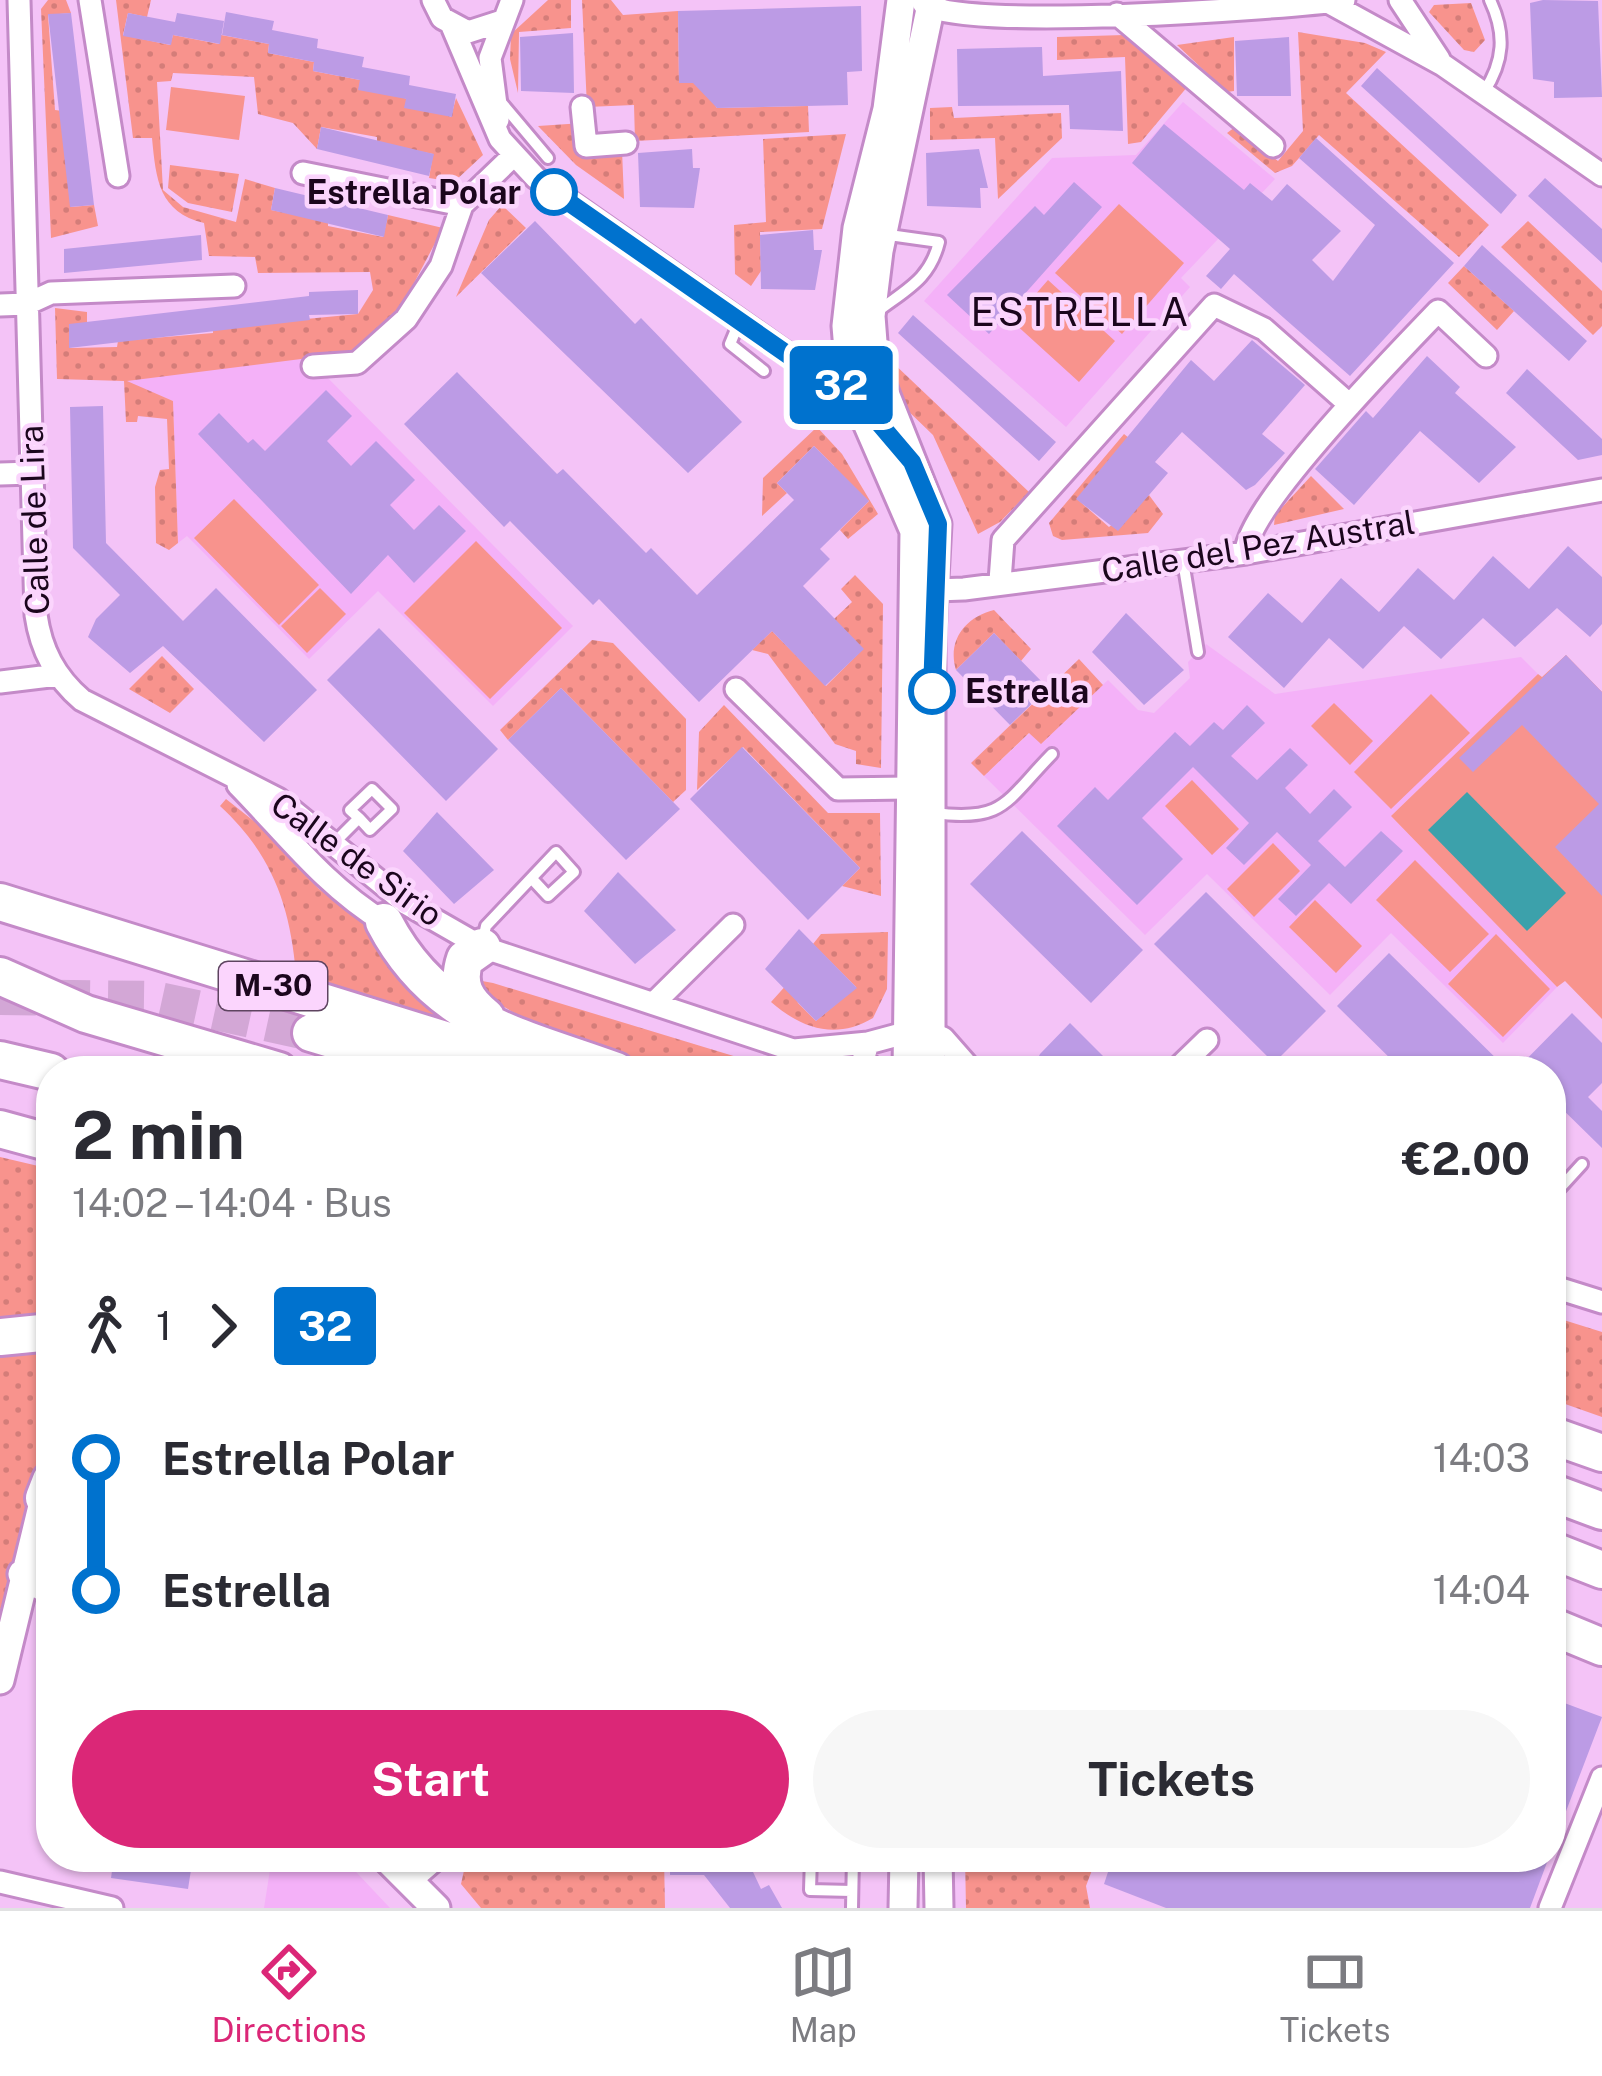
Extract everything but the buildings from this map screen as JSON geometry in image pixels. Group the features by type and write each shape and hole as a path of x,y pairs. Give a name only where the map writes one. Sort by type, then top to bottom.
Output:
{"highway":[{"name":"M-30","path":"0,902 497,1056"},
{"path":"384,922 428,987 464,1015 575,1056"},
{"path":"482,947 465,959 461,982 473,1006 503,1030"},
{"name":"M-30","path":"0,976 86,1014"},
{"name":"M-30","path":"0,994 228,1056"},
{"path":"311,1034 386,1056"},
{"path":"0,1060 36,1068"},
{"path":"0,1129 36,1139"},
{"path":"0,1337 36,1333"},
{"path":"1566,1440 1598,1451"},
{"path":"1566,1498 1602,1511"},
{"path":"1566,1556 1602,1570"},
{"path":"1566,1616 1602,1629"},
{"path":"1566,1632 1602,1647"}],"main road":[{"path":"901,0 887,109 857,228 846,326 850,386 904,498 927,583 931,812 919,1030 911,1056"},
{"path":"927,1056 919,1030 908,788 910,614 927,583 938,524 875,368 871,316 882,235 928,4"},
{"path":"1,1670 36,1530"},
{"path":"22,1574 36,1583"},
{"path":"399,1872 436,1908"},
{"path":"904,1872 904,1908"},
{"path":"938,1872 939,1908"}],"street":[{"name":"Calle de Lira","path":"19,0 36,615 43,647 58,675"},
{"path":"90,0 118,176"},
{"path":"433,0 452,26 506,147 552,190 830,384 864,389 878,422 912,462"},
{"path":"1400,0 1443,64"},
{"path":"928,4 1117,14 1183,6 1336,1 1443,64 1602,176"},
{"path":"452,26 484,30 512,7"},
{"path":"313,366 357,363 406,319 442,266 462,205 506,147 490,58 512,7"},
{"path":"1117,14 1273,146"},
{"path":"582,107 586,146 626,143"},
{"path":"303,173 462,205"},
{"path":"0,305 27,304 51,293 234,286"},
{"path":"1000,581 1003,540 1214,305 1264,329 1350,405"},
{"path":"1246,553 1252,526 1350,405 1438,311 1486,356"},
{"path":"0,474 32,473"},
{"name":"Calle del Pez Austral","path":"927,583 1000,581 1246,553 1602,490"},
{"path":"0,682 58,675"},
{"name":"Calle de Sirio","path":"58,675 82,700 278,799 407,904 482,947 808,1056"},
{"path":"736,689 838,789 908,788"},
{"name":"Calle de Sirio","path":"229,776 280,826 320,876 384,922"},
{"path":"654,1003 733,925"},
{"path":"919,1030 953,1056"},
{"name":"Calle de Sirio","path":"794,1050 868,1043 919,1030"},
{"path":"1191,1056 1208,1040"},
{"path":"864,1056 868,1043"},
{"path":"1566,1291 1602,1302"},
{"path":"1566,1868 1602,1778"},
{"path":"409,1882 421,1872"},
{"path":"1550,1908 1564,1872"},
{"path":"0,1882 112,1908"}],"lane":[{"path":"1490,0 1500,23"},
{"path":"1483,93 1500,58 1500,23 1506,0"},
{"path":"495,97 548,158"},
{"path":"871,316 920,283 933,265 939,242 882,235"},
{"path":"740,320 730,344 764,371"},
{"path":"1183,561 1198,652"},
{"path":"931,812 974,818 998,809 1052,754"},
{"path":"334,843 359,818"},
{"name":"Calle de Sirio","path":"482,947 486,926 534,881"},
{"path":"1566,1182 1582,1164"},
{"path":"811,1872 810,1890 852,1891"},
{"path":"852,1908 853,1872"}],"shaded area":[{"path":"48,0 66,0 71,13 48,15 55,110 63,111 71,207 94,205 98,226 51,238 41,9"},
{"path":"116,0 151,0 147,17 128,13 123,35 170,45 173,35 219,44 221,35 269,44 268,53 314,62 313,71 360,80 451,117 456,98 483,155 454,182 429,178 433,154 377,143 377,137 321,127 317,149 293,123 258,114 254,77 173,73 171,81 157,82 163,190 183,207 236,222 245,179 275,188 271,210 328,221 328,226 383,237 388,215 443,228 402,306 356,352 127,381 173,401 178,543 169,550 156,543 155,487 160,470 169,469 167,419 138,416 137,422 126,422 124,381 57,379 55,308 87,312 87,324 69,325 70,348 117,347 118,341 358,314 373,290 370,272 258,273 255,257 209,256 204,223 177,211 163,192 152,138 133,138"},
{"path":"548,0 571,0 571,28 519,32 518,93 510,59 511,34"},
{"path":"582,0 611,0 623,15 678,11 679,83 698,83 717,108 808,106 809,132 635,141 634,105 587,107"},
{"path":"1471,3 1485,40 1474,52 1464,50 1429,12 1434,5"},
{"path":"1298,32 1365,43 1386,52 1346,93 1489,225 1459,257 1319,135 1292,166 1275,173 1227,133 1235,127 1278,161 1303,131"},
{"path":"1124,35 1188,86 1141,142 1128,144 1125,57 1057,60 1057,37"},
{"path":"1234,37 1234,91 1227,92 1177,45"},
{"path":"171,87 245,96 239,140 166,130"},
{"path":"1183,102 1275,179 1181,278 1190,287 1066,427 924,301 1052,158 1136,155"},
{"path":"952,107 954,118 1061,113 1062,138 998,199 995,138 930,140 930,108"},
{"path":"583,123 585,152 622,150 624,199 576,165 538,126"},
{"path":"846,134 822,229 760,232 761,271 751,286 735,274 734,225 766,222 763,139"},
{"path":"170,165 239,174 232,212 188,203 168,188"},
{"path":"1119,204 1184,263 1122,334 1055,273"},
{"path":"502,205 526,228 456,297 489,220"},
{"path":"1528,221 1602,291 1602,326 1593,335 1501,247"},
{"path":"1464,266 1514,311 1497,330 1448,283"},
{"path":"1048,280 1115,341 1079,382 1012,321"},
{"path":"311,355 314,371 320,370 573,626 493,706 378,591 309,659 187,536 178,543 173,401 125,381"},
{"path":"890,360 1029,492 1000,522 978,534 933,435 904,407"},
{"path":"817,427 842,454 878,514 848,539 840,530 869,501 825,475 834,466 814,446 777,483 787,493 762,516 763,478"},
{"path":"1124,434 1129,438 1077,499 1109,527 1149,495 1163,514 1148,533 1062,540 1053,536 1049,523"},
{"path":"1311,476 1344,509 1274,525 1275,515"},
{"path":"234,499 319,585 279,625 194,538"},
{"path":"476,541 562,628 490,699 404,613"},
{"path":"855,575 883,604 881,768 856,764 856,751 835,744 768,654 752,650 772,631 826,686 863,649 834,619 852,602 841,589"},
{"path":"320,588 346,614 307,653 281,626"},
{"path":"994,610 1031,649 1021,661 994,633 956,670 954,649 961,632 975,618"},
{"path":"592,640 613,643 686,719 686,790 673,802 561,688 508,740 500,730"},
{"path":"1206,644 1275,694 1521,657 1538,674 1391,816 1557,987 1503,1043 1391,933 1330,995 1207,874 1145,935 984,776 1030,733 1041,743 1108,680 1138,710 1154,713 1190,678 1188,662"},
{"path":"1566,655 1602,692 1602,1019 1565,981 1557,987 1391,816 1538,674 1542,677"},
{"path":"162,656 194,689 170,713 129,689"},
{"path":"1079,659 1103,685 1041,744 1029,733 984,776 971,763"},
{"path":"1431,694 1470,733 1391,809 1354,772"},
{"path":"1334,703 1373,741 1350,765 1311,726"},
{"path":"724,705 828,813 880,813 881,896 842,886 860,868 743,747 697,790 699,732"},
{"path":"1192,780 1239,829 1212,855 1165,806"},
{"path":"1467,792 1566,893 1527,931 1428,830"},
{"path":"226,799 264,829 319,889 369,926 458,1025 296,974 289,925 275,882 253,843 220,806"},
{"path":"1273,843 1300,871 1254,917 1227,889"},
{"path":"1415,860 1489,934 1450,972 1376,900"},
{"path":"1315,900 1362,946 1336,973 1289,927"},
{"path":"888,932 887,989 873,1018 846,1029 820,1028 795,1019 771,1002 789,982 798,1003 816,1021 856,987 813,944 821,934"},
{"path":"1496,934 1550,989 1503,1037 1448,984"},
{"path":"482,981 734,1056 604,1056 484,995"},
{"path":"0,1157 36,1165 36,1322 0,1327"},
{"path":"1566,1321 1602,1332 1602,1417 1566,1404"},
{"path":"36,1350 36,1498 0,1611 0,1354"},
{"path":"270,1872 356,1872 390,1908 264,1908"},
{"path":"464,1872 664,1872 665,1908 481,1908 461,1884"},
{"path":"965,1872 1091,1872 1086,1886 1090,1908 966,1908"}],"tunnel":[{"path":"0,997 155,999 311,1033"}],"bus line":[{"name":"32","path":"554,192 830,384 864,389 878,422 912,462 938,524 932,691"}],"place":[{"name":"Estrella Polar","path":"554,192"},
{"name":"Estrella","path":"932,691"}],"district":[{"name":"ESTRELLA","path":"1081,312"}]}
